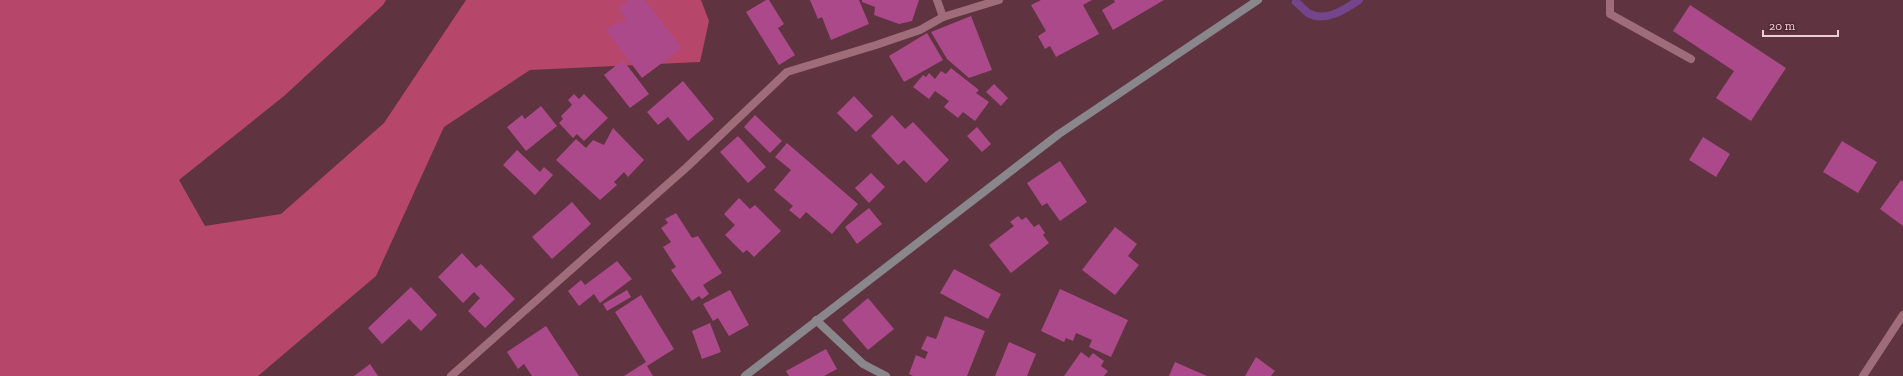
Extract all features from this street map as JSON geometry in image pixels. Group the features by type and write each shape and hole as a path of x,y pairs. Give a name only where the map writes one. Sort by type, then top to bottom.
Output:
{"street":[{"path":"937,0 943,17"},
{"path":"451,376 687,167 787,72 920,30 943,17 999,0"},
{"path":"745,376 1059,134 1257,0"},
{"path":"1610,0 1610,14 1691,59"},
{"path":"1863,376 1903,315"},
{"path":"816,320 863,364 886,376"}],"shaded area":[{"path":"0,0 386,0 383,5 284,96 179,180 205,226 281,214 384,123 466,0 701,0 709,21 700,62 530,70 444,127 376,276 258,376 0,376"}],"building":[{"path":"629,0 645,0 682,48 642,78 606,30 618,22 620,24 626,19 618,8"},
{"path":"766,0 769,0 784,24 778,28 795,55 779,65 746,12"},
{"path":"810,0 859,0 869,24 831,40 822,17 818,19"},
{"path":"862,0 919,0 912,21 899,24 874,15 875,7 862,2"},
{"path":"1041,0 1092,0 1083,5 1099,34 1056,57 1050,46 1045,49 1038,36 1046,31 1031,5"},
{"path":"1114,0 1164,0 1113,30 1102,10 1115,2"},
{"path":"1690,5 1786,68 1751,121 1716,98 1734,71 1673,31"},
{"path":"971,16 992,70 969,78 947,59 931,32"},
{"path":"927,33 943,60 904,82 889,56"},
{"path":"623,60 649,94 630,108 604,75"},
{"path":"951,68 979,90 976,93 989,102 975,121 963,112 958,118 944,107 949,101 935,91 929,99 913,87 923,75 926,77 929,73 935,79 941,71 946,74"},
{"path":"683,81 714,119 688,141 668,117 658,125 647,112"},
{"path":"994,84 1008,98 1001,106 986,92"},
{"path":"574,94 579,99 584,94 608,118 584,141 577,134 573,138 559,123 563,119 561,116 572,105 568,100"},
{"path":"854,96 873,116 856,132 837,113"},
{"path":"541,106 557,126 526,151 507,127 522,115 525,119"},
{"path":"755,115 782,141 770,153 744,127"},
{"path":"892,115 905,129 913,122 949,160 926,183 904,160 898,165 871,136"},
{"path":"977,127 991,144 982,152 967,136"},
{"path":"613,128 644,160 628,177 624,172 614,182 617,185 600,200 556,160 576,139 586,148 593,140 604,145"},
{"path":"738,136 766,167 748,183 720,152"},
{"path":"1703,137 1730,154 1716,177 1689,160"},
{"path":"1842,141 1877,162 1858,193 1823,172"},
{"path":"787,143 858,204 832,234 806,212 800,219 789,210 793,206 774,190 791,170 775,157"},
{"path":"517,150 540,172 544,167 553,175 535,195 503,165"},
{"path":"1060,161 1087,202 1060,221 1047,203 1042,206 1027,183"},
{"path":"871,173 885,187 869,203 855,188"},
{"path":"1901,180 1903,182 1903,226 1880,209"},
{"path":"739,198 750,209 755,205 781,231 754,257 747,250 743,253 725,235 735,225 724,214"},
{"path":"572,202 591,224 552,259 532,237"},
{"path":"869,208 882,224 857,244 845,227"},
{"path":"676,213 692,238 698,236 722,273 703,285 709,294 702,299 699,296 692,301 671,270 676,267 663,247 671,242 661,228 668,223 665,219"},
{"path":"1018,216 1022,220 1026,217 1034,227 1039,224 1045,233 1043,235 1049,243 1011,273 989,245 1014,226 1010,222"},
{"path":"1115,227 1137,244 1128,256 1139,265 1115,295 1082,270"},
{"path":"462,253 476,268 481,264 515,299 485,328 468,311 480,298 474,292 463,303 438,277"},
{"path":"617,261 632,279 600,303 594,294 579,306 568,291 581,280 585,285"},
{"path":"954,269 1001,294 988,319 940,293"},
{"path":"411,287 437,315 421,331 409,319 382,344 368,328"},
{"path":"1060,289 1128,320 1111,357 1089,347 1092,340 1076,333 1073,341 1066,338 1064,342 1041,331"},
{"path":"627,290 631,297 607,311 603,304"},
{"path":"730,290 749,325 729,336 718,318 713,321 703,304"},
{"path":"641,295 674,349 647,366 653,376 624,376 646,362 615,312"},
{"path":"868,298 894,329 868,350 842,320"},
{"path":"945,316 985,331 967,376 913,376 909,374 916,355 925,359 928,352 921,349 927,336 936,339"},
{"path":"710,323 721,352 702,359 692,331"},
{"path":"546,326 579,376 532,376 524,364 518,369 507,352"},
{"path":"1009,342 1036,354 1027,376 995,376"},
{"path":"826,349 837,369 824,376 789,376 786,371"},
{"path":"1081,352 1089,358 1093,353 1104,361 1101,366 1108,371 1104,376 1064,376"},
{"path":"1256,357 1275,371 1271,376 1245,376"},
{"path":"1175,362 1207,376 1169,376"},
{"path":"370,364 378,376 354,376"}],"waterway":[{"path":"1296,2 1308,13 1315,16 1328,16 1342,11 1359,0"}]}
